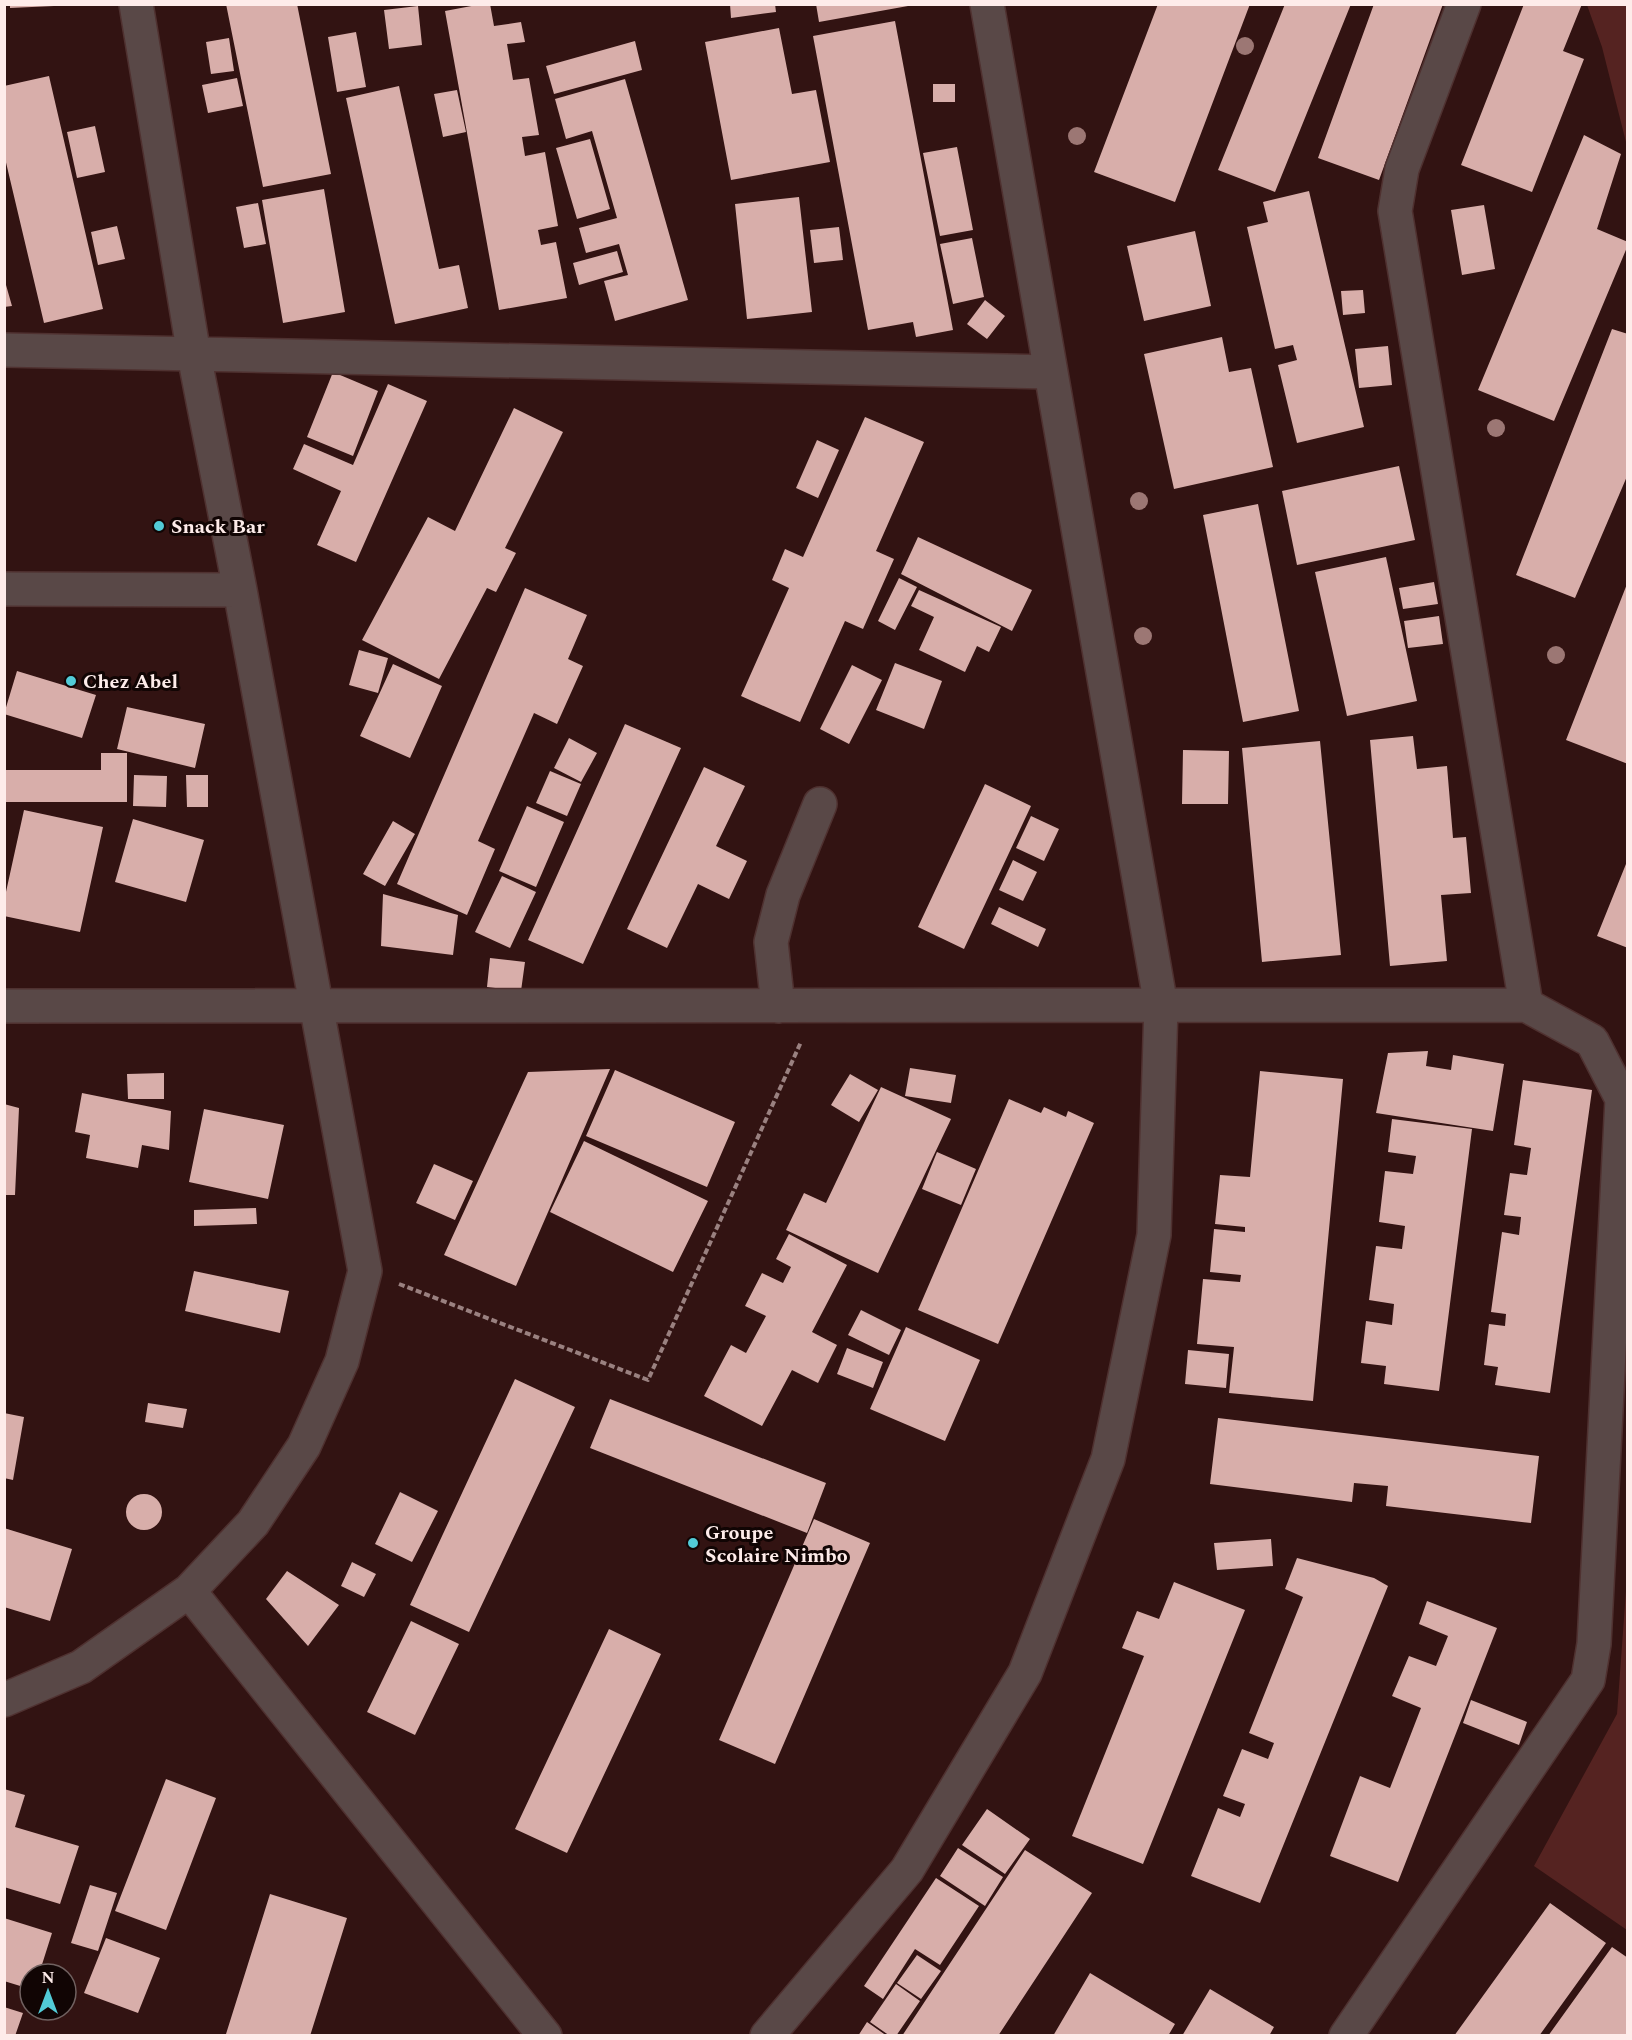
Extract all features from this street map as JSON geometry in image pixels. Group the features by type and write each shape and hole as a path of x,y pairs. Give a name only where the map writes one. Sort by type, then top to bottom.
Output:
{"street":[{"path":"4,1700 81,1667 189,1591 253,1523 304,1446 342,1361 365,1271 240,590 194,355 136,4"},
{"path":"767,2036 907,1870 1025,1673 1108,1459 1154,1235 1161,1006 987,4"},
{"path":"1464,4 1402,169 1395,211 1526,1005"},
{"path":"4,350 1050,372"},
{"path":"4,589 240,590"},
{"path":"777,1006 771,942 783,895 820,804"},
{"path":"4,1006 1526,1005 1592,1041 1622,1099 1594,1644 1588,1680 1346,2036"},
{"path":"189,1591 545,2036"}],"path":[{"path":"365,1271 648,1380 818,1006"}],"shaded area":[{"path":"1587,5 1627,5 1627,146 1602,47"},
{"path":"1627,1577 1627,1930 1534,1866 1617,1714"}],"building":[{"path":"10,4 54,4 54,6 10,8"},
{"path":"226,4 297,4 331,174 263,187"},
{"path":"490,4 494,26 521,22 525,42 507,44 513,80 529,78 539,135 522,137 525,156 545,152 558,226 538,230 541,245 556,242 567,298 499,310 445,11"},
{"path":"730,4 775,4 776,12 731,18"},
{"path":"816,4 908,4 908,6 819,22"},
{"path":"1158,4 1250,4 1175,202 1094,172"},
{"path":"1285,4 1351,4 1275,192 1218,170"},
{"path":"1374,4 1443,4 1379,180 1318,158"},
{"path":"1524,4 1582,4 1563,51 1584,59 1532,192 1461,165"},
{"path":"418,6 422,45 389,49 384,10"},
{"path":"895,21 953,330 916,337 913,322 868,330 813,36"},
{"path":"779,28 792,94 816,90 830,162 731,180 705,42"},
{"path":"356,32 366,87 337,92 328,37"},
{"path":"229,38 234,71 211,74 206,42"},
{"path":"635,41 642,70 554,94 546,66"},
{"path":"49,76 103,309 44,323 4,154 4,86"},
{"path":"237,78 243,106 208,113 202,85"},
{"path":"625,79 688,300 615,321 604,281 628,275 619,244 586,253 579,228 617,218 592,131 566,139 555,99"},
{"path":"933,84 955,84 955,102 933,102"},
{"path":"399,86 439,269 459,265 468,308 395,324 346,98"},
{"path":"457,90 466,132 443,137 434,94"},
{"path":"95,126 105,172 77,178 67,132"},
{"path":"1584,135 1621,154 1597,229 1628,242 1628,245 1554,421 1478,390"},
{"path":"590,139 610,209 577,219 556,148"},
{"path":"957,147 973,230 940,236 923,153"},
{"path":"324,189 345,312 283,323 262,200"},
{"path":"1309,191 1364,427 1297,443 1278,365 1297,360 1293,345 1275,349 1247,227 1268,222 1263,202"},
{"path":"799,197 812,312 747,319 735,204"},
{"path":"258,203 266,244 244,248 236,207"},
{"path":"1484,205 1495,269 1462,275 1451,210"},
{"path":"117,226 125,259 98,265 91,232"},
{"path":"839,227 843,260 814,263 810,230"},
{"path":"1195,231 1211,306 1144,321 1127,246"},
{"path":"972,238 984,297 953,304 940,244"},
{"path":"617,251 623,272 579,285 573,263"},
{"path":"4,278 12,306 4,307"},
{"path":"1363,290 1365,313 1343,315 1341,291"},
{"path":"985,300 1005,316 987,339 967,324"},
{"path":"1612,329 1628,334 1628,474 1575,598 1516,575"},
{"path":"1222,337 1229,372 1251,368 1273,467 1174,489 1144,354"},
{"path":"1388,346 1392,385 1359,388 1355,349"},
{"path":"333,372 378,391 353,456 307,437"},
{"path":"388,384 427,401 356,562 317,545 341,491 293,469 304,444 353,465"},
{"path":"514,408 563,432 505,548 516,553 496,592 487,588 439,679 362,640 428,517 455,531"},
{"path":"865,417 924,442 876,551 894,559 863,629 845,621 800,722 741,696 789,588 772,580 785,549 803,557"},
{"path":"817,440 839,450 818,498 796,488"},
{"path":"1399,466 1415,540 1297,565 1282,491"},
{"path":"1258,504 1299,711 1243,722 1203,515"},
{"path":"918,537 1032,590 1012,631 901,574"},
{"path":"1386,557 1417,701 1347,716 1315,572"},
{"path":"899,578 917,587 895,630 878,621"},
{"path":"1434,582 1438,604 1403,609 1399,588"},
{"path":"1628,584 1628,764 1566,740"},
{"path":"525,588 587,615 568,659 583,666 557,724 534,713 478,841 495,849 467,915 397,884"},
{"path":"919,590 1001,627 989,652 977,646 965,672 919,650 934,617 911,606"},
{"path":"1439,616 1443,644 1408,648 1404,621"},
{"path":"359,650 388,658 378,693 349,685"},
{"path":"895,663 942,681 924,729 876,710"},
{"path":"393,664 442,686 410,758 360,736"},
{"path":"852,665 882,680 849,744 820,729"},
{"path":"17,671 96,695 82,738 4,714"},
{"path":"127,707 205,724 195,768 117,749"},
{"path":"625,724 681,748 583,964 528,940"},
{"path":"1413,736 1417,769 1447,766 1453,838 1466,837 1471,893 1441,895 1447,961 1390,966 1370,740"},
{"path":"569,738 597,753 581,782 554,768"},
{"path":"1320,741 1341,955 1262,962 1242,748"},
{"path":"1183,750 1229,751 1228,804 1182,804"},
{"path":"101,753 127,753 127,802 4,802 4,770 101,770"},
{"path":"704,767 745,786 716,846 747,861 729,899 698,884 667,948 627,929"},
{"path":"550,771 581,784 567,816 536,803"},
{"path":"134,775 167,776 166,807 133,806"},
{"path":"186,775 208,775 208,807 187,807"},
{"path":"985,784 1031,806 964,949 918,927"},
{"path":"527,806 564,822 536,887 499,871"},
{"path":"24,810 103,827 80,932 4,916 4,901"},
{"path":"1031,816 1059,829 1044,861 1016,848"},
{"path":"133,819 204,840 186,902 115,882"},
{"path":"393,821 415,834 385,886 363,874"},
{"path":"1628,859 1628,948 1597,936"},
{"path":"1013,860 1037,872 1023,901 999,890"},
{"path":"502,876 536,892 510,948 475,932"},
{"path":"383,894 458,915 453,955 381,946"},
{"path":"999,907 1046,929 1038,947 991,924"},
{"path":"490,958 525,962 521,991 487,987"},
{"path":"1428,1051 1426,1066 1451,1070 1453,1055 1504,1064 1493,1131 1376,1113 1388,1053"},
{"path":"910,1068 956,1075 951,1103 905,1096"},
{"path":"610,1069 516,1286 444,1255 528,1072"},
{"path":"615,1070 735,1122 707,1187 586,1136"},
{"path":"1260,1071 1343,1079 1313,1401 1229,1393 1234,1347 1197,1344 1203,1279 1240,1282 1241,1275 1210,1272 1214,1229 1245,1232 1245,1227 1215,1224 1220,1175 1250,1177"},
{"path":"164,1073 164,1099 128,1099 127,1074"},
{"path":"850,1074 878,1090 859,1122 831,1105"},
{"path":"1523,1080 1592,1090 1550,1393 1495,1385 1498,1367 1484,1365 1489,1324 1505,1326 1506,1314 1491,1312 1502,1232 1519,1235 1521,1217 1504,1215 1510,1173 1527,1175 1531,1148 1514,1145"},
{"path":"881,1087 951,1119 878,1273 786,1230 804,1193 826,1203"},
{"path":"82,1093 171,1111 169,1150 142,1145 138,1168 86,1158 90,1135 75,1132"},
{"path":"1009,1099 1041,1113 1044,1107 1066,1117 1068,1111 1094,1123 998,1344 918,1310"},
{"path":"4,1104 19,1108 15,1195 4,1195"},
{"path":"204,1109 284,1125 268,1199 189,1182"},
{"path":"1392,1119 1472,1129 1439,1391 1384,1384 1386,1366 1361,1363 1366,1321 1392,1325 1394,1304 1369,1300 1376,1246 1402,1249 1405,1226 1379,1222 1385,1171 1413,1174 1416,1156 1388,1152"},
{"path":"584,1141 708,1201 673,1272 550,1212"},
{"path":"937,1152 976,1169 961,1205 922,1189"},
{"path":"434,1164 473,1181 455,1220 416,1203"},
{"path":"256,1208 257,1224 194,1226 194,1210"},
{"path":"789,1234 847,1265 812,1332 837,1345 818,1383 792,1370 762,1426 704,1396 731,1345 746,1353 766,1316 745,1306 762,1273 783,1283 791,1267 776,1259"},
{"path":"194,1271 289,1291 280,1333 185,1311"},
{"path":"861,1310 901,1330 889,1355 848,1335"},
{"path":"906,1327 980,1360 945,1441 870,1409"},
{"path":"847,1348 883,1362 873,1388 837,1374"},
{"path":"1188,1350 1229,1354 1226,1388 1185,1384"},
{"path":"515,1379 575,1407 469,1632 410,1605"},
{"path":"610,1399 826,1483 807,1533 590,1448"},
{"path":"148,1403 187,1409 183,1428 145,1422"},
{"path":"4,1413 24,1417 13,1480 4,1478"},
{"path":"1218,1418 1539,1456 1531,1523 1386,1506 1388,1486 1354,1483 1352,1502 1210,1484"},
{"path":"400,1492 438,1511 412,1562 375,1544"},
{"path":"144,1494 157,1499 162,1512 157,1525 144,1530 131,1525 126,1512 131,1499"},
{"path":"814,1519 870,1543 775,1764 719,1740"},
{"path":"4,1528 72,1549 50,1621 4,1607"},
{"path":"1271,1539 1273,1566 1217,1570 1214,1543"},
{"path":"1297,1558 1374,1578 1388,1586 1260,1903 1191,1876 1218,1808 1240,1817 1245,1804 1223,1796 1242,1749 1268,1759 1274,1743 1249,1733 1303,1597 1285,1589"},
{"path":"352,1562 376,1574 364,1597 341,1586"},
{"path":"287,1571 339,1605 308,1646 266,1599"},
{"path":"1174,1582 1245,1610 1143,1864 1072,1836 1144,1656 1122,1648 1137,1611 1159,1619"},
{"path":"1427,1601 1497,1628 1398,1882 1330,1856 1360,1776 1390,1788 1421,1708 1392,1696 1409,1656 1436,1666 1448,1636 1419,1624"},
{"path":"411,1621 459,1644 415,1735 367,1712"},
{"path":"609,1629 661,1654 567,1853 515,1829"},
{"path":"1471,1700 1527,1722 1519,1745 1463,1723"},
{"path":"166,1779 216,1798 166,1930 115,1911"},
{"path":"4,1789 25,1795 15,1827 79,1846 60,1904 4,1887"},
{"path":"987,1809 1030,1839 1005,1874 962,1845"},
{"path":"958,1848 1003,1877 985,1906 940,1876"},
{"path":"1025,1850 1092,1893 998,2036 902,2036"},
{"path":"936,1878 979,1906 940,1965 915,1949 883,1999 864,1986"},
{"path":"90,1885 117,1893 98,1951 71,1943"},
{"path":"270,1894 347,1918 310,2036 226,2034"},
{"path":"1550,1903 1606,1943 1539,2036 1454,2036"},
{"path":"4,1918 52,1933 43,1962 18,1962 18,1985 4,1981"},
{"path":"106,1938 160,1958 138,2013 84,1993"},
{"path":"1612,1947 1628,1958 1628,2036 1548,2036"},
{"path":"917,1955 941,1971 921,1999 897,1983"},
{"path":"1090,1973 1175,2024 1168,2036 1053,2036"},
{"path":"896,1984 920,2001 896,2036 890,2036 870,2022"},
{"path":"1210,1989 1274,2027 1269,2036 1182,2036"},
{"path":"4,2007 18,2011 18,2022 20,2022 15,2036 4,2036"},
{"path":"867,2022 887,2036 858,2036"}],"place":[{"name":"Snack Bar","path":"159,526"},
{"name":"Chez Abel","path":"71,681"},
{"name":"Groupe Scolaire Nimbo","path":"693,1543"}]}
